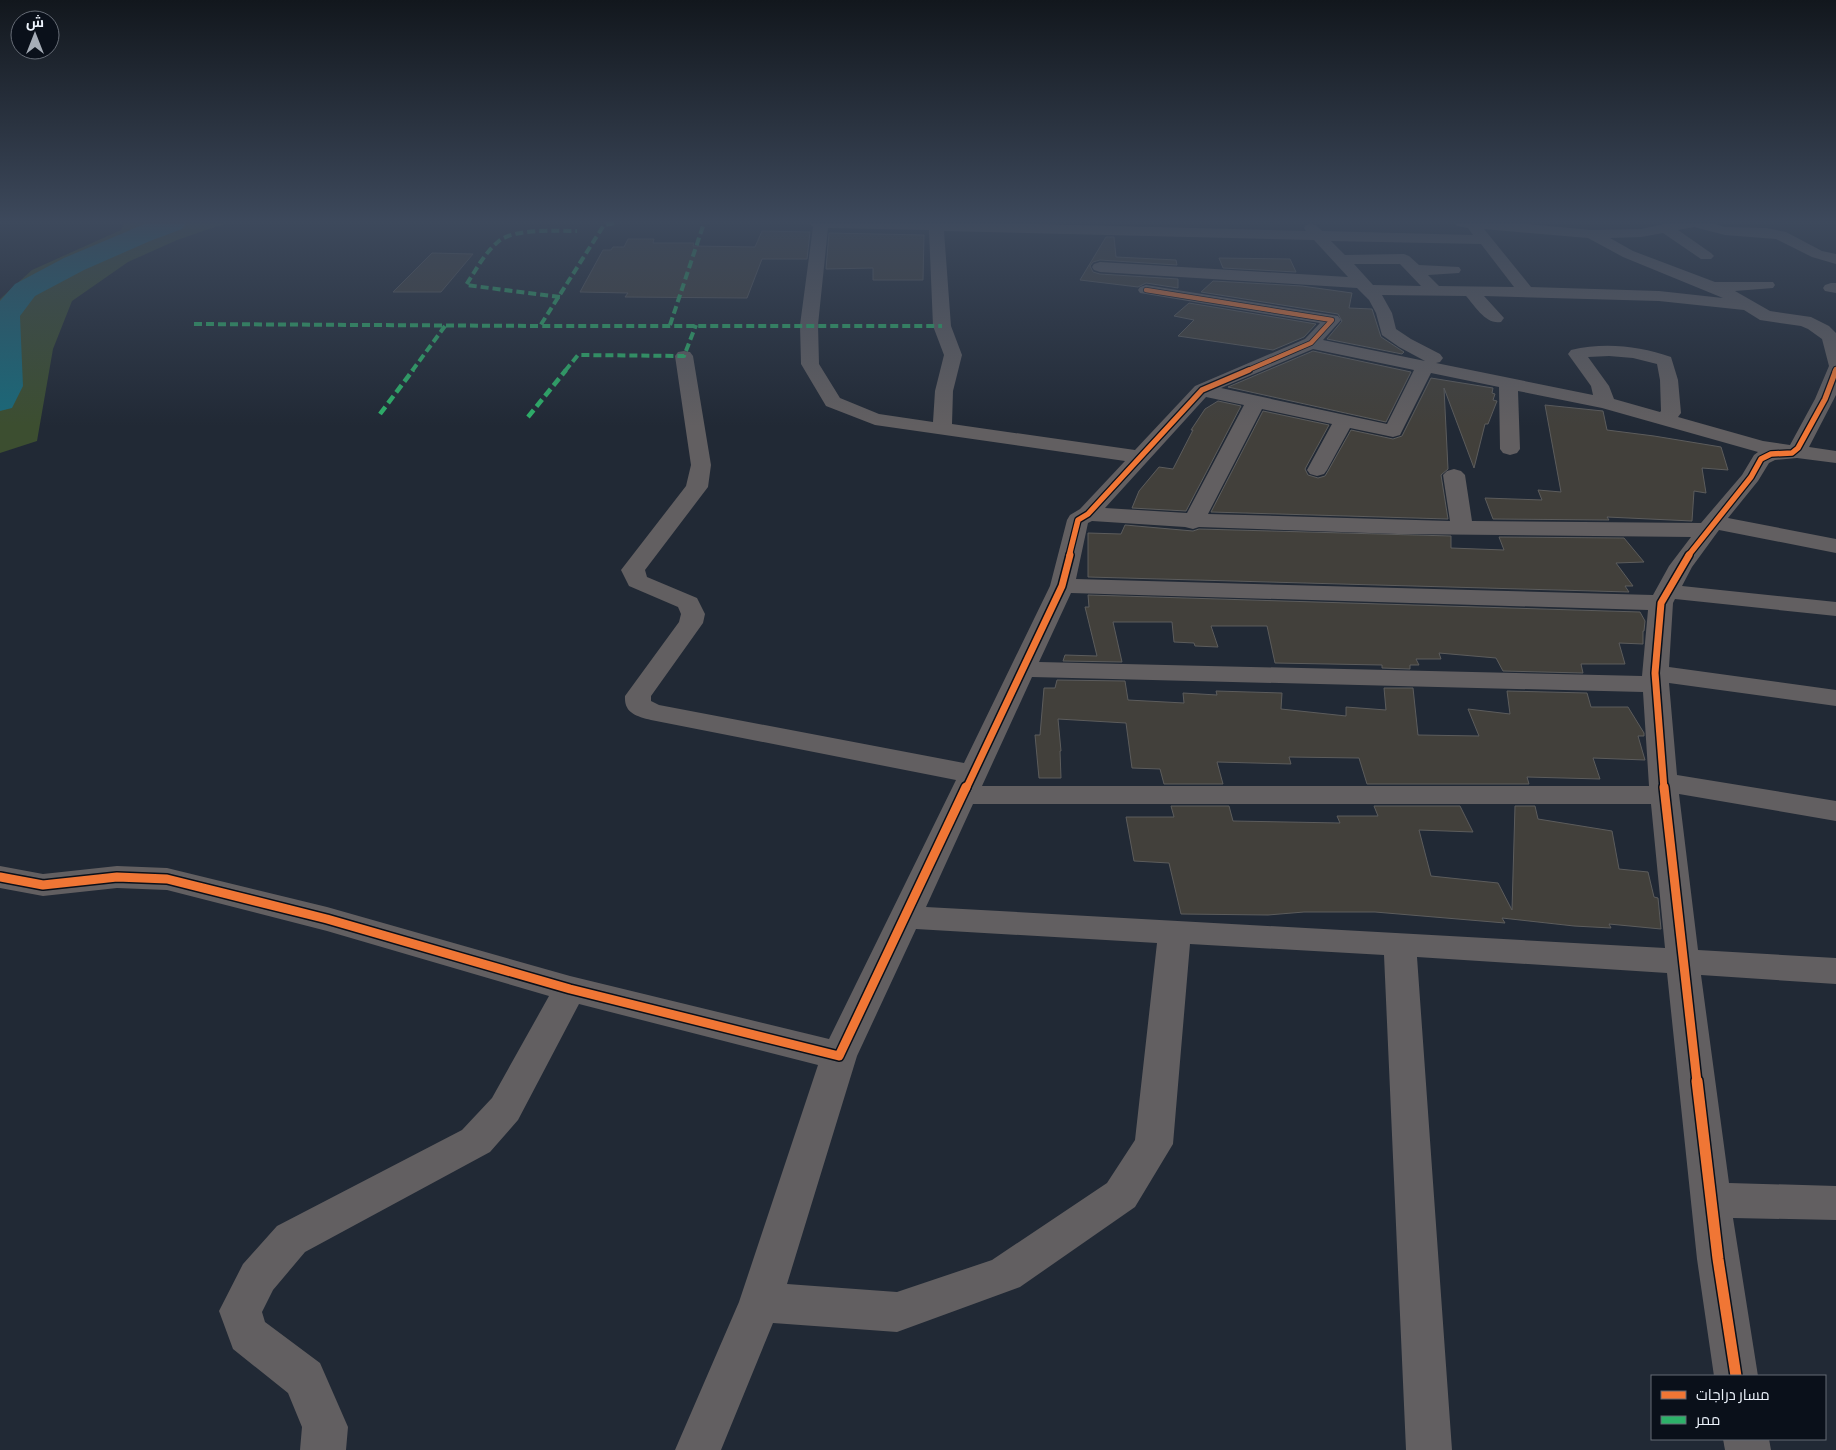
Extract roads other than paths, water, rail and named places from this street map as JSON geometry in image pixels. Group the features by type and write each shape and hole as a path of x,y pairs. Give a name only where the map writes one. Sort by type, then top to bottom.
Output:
{"street":[{"path":"813,291 809,325 810,364 833,402 875,419 1139,457"},
{"path":"940,291 942,326 953,355 944,390 942,429"},
{"path":"698,1450 760,1302 839,1056 1062,586 1078,520 1088,514 1202,390 1311,343 1332,320 1150,291"},
{"path":"1369,291 1384,313 1388,331 1394,337 1439,360 1486,380"},
{"path":"1446,291 1659,296 1751,306"},
{"path":"1721,291 1771,317"},
{"path":"1471,292 1494,318"},
{"path":"1704,302 1718,315 1771,317 1810,323 1836,330"},
{"path":"1810,323 1836,322"},
{"path":"1810,323 1824,330 1831,338 1836,364"},
{"path":"1311,343 1605,403 1745,444 1833,460"},
{"path":"1605,403 1600,386 1577,354 1584,352 1606,352 1653,356 1665,361 1669,380 1671,413 1663,419"},
{"path":"684,356 701,465 697,487 633,570 637,581 688,603 693,614 691,623 638,696 638,705 651,712 967,785 1663,789 1836,811"},
{"path":"1202,390 1392,432 1425,366"},
{"path":"1736,1375 1718,1260 1682,962 1663,789 1655,678 1664,597 1710,526 1752,477 1761,459 1771,454 1792,453 1798,448 1825,399 1836,369"},
{"path":"1508,384 1510,448"},
{"path":"1193,522 1255,403"},
{"path":"1317,470 1343,422"},
{"path":"1454,475 1462,528"},
{"path":"1088,514 1193,522 1462,528 1710,526 1836,546"},
{"path":"1062,586 1664,597 1836,609"},
{"path":"1021,669 1655,678 1836,698"},
{"path":"0,877 44,885 117,876 167,879 327,919 570,989 839,1056"},
{"path":"906,917 1400,944 1836,971"},
{"path":"760,1302 897,1312 1004,1274 1121,1195 1154,1144 1175,932"},
{"path":"1400,944 1429,1450"},
{"path":"323,1450 325,1427 304,1378 248,1336 240,1311 258,1277 291,1239 476,1141 505,1109 570,989"},
{"path":"1712,1200 1836,1203"}],"waterway":[{"path":"0,401 6,386 5,315 24,291"}]}
